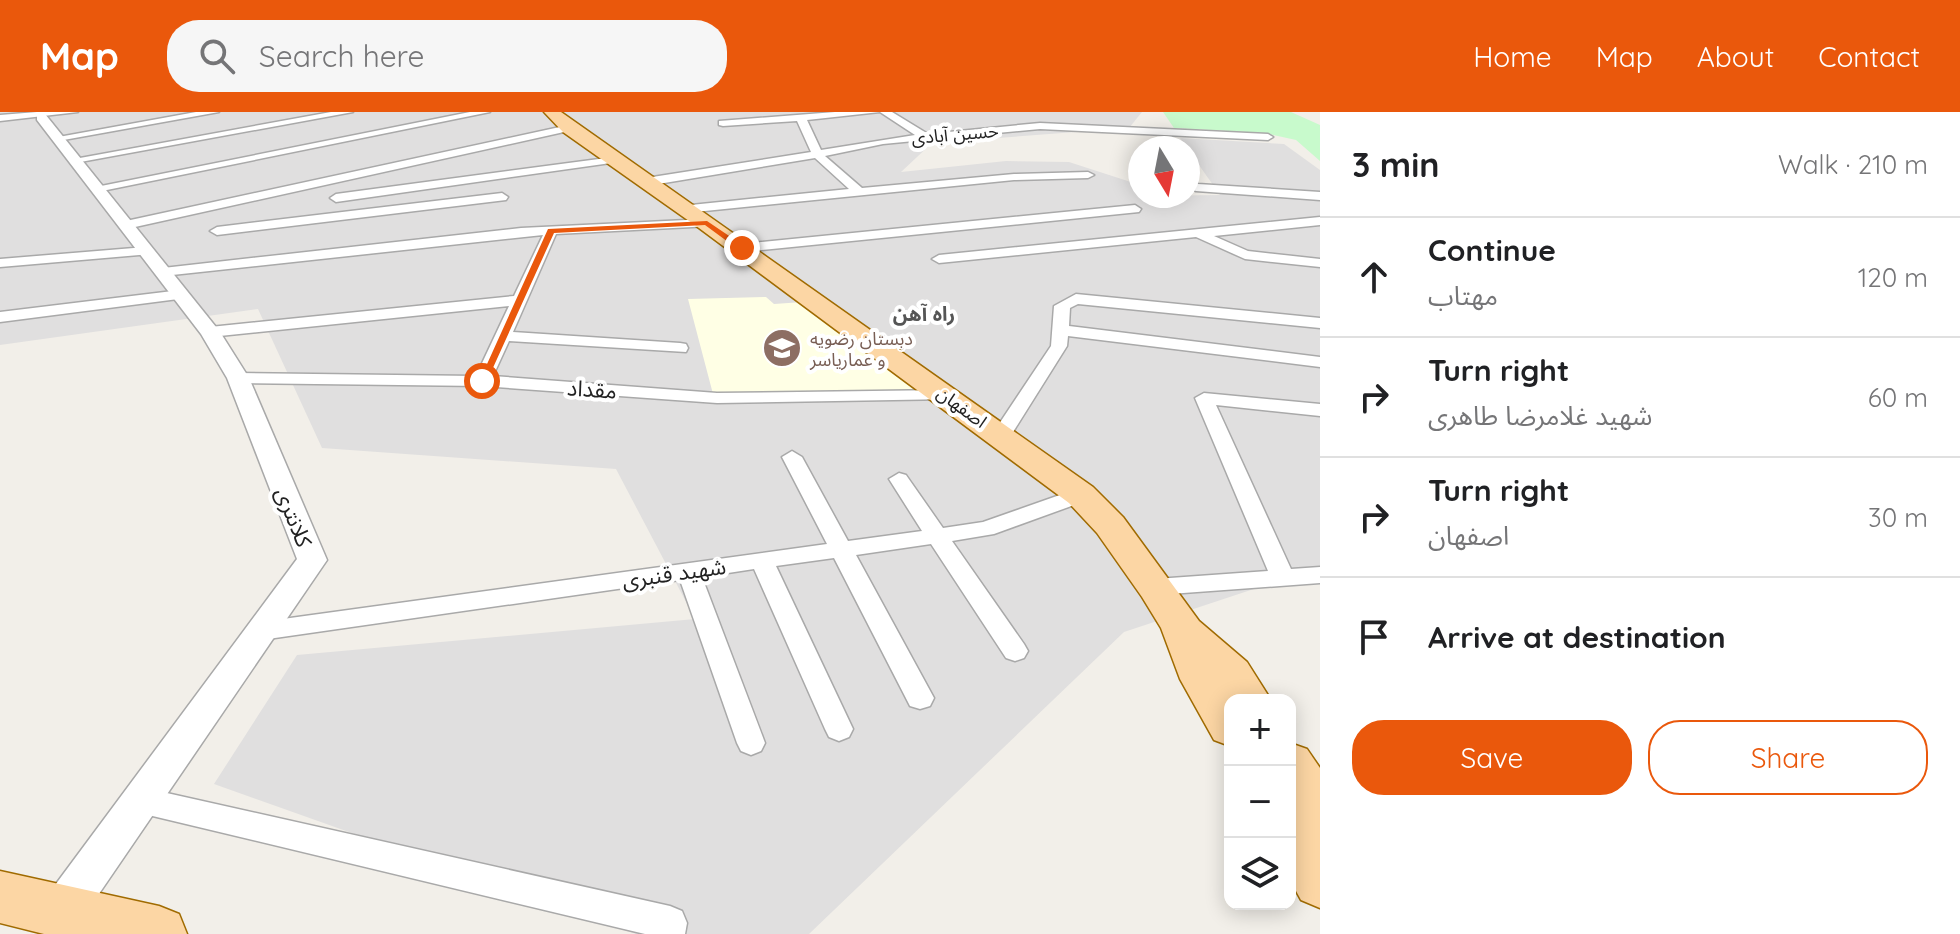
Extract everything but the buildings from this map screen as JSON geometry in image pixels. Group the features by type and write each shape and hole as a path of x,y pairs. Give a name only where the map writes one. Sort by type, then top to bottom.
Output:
{"main road":[{"name":"اصفهان","path":"561,120 1081,495 1110,525 1156,587 1181,626 1202,679 1224,717"},
{"name":"اصفهان","path":"1181,626 1232,674 1245,694"},
{"path":"1292,766 1320,809"},
{"path":"1295,838 1320,882"},
{"path":"0,897 159,934"}],"street":[{"path":"49,128 73,112"},
{"path":"0,118 49,128 214,112"},
{"path":"75,160 348,112"},
{"path":"97,188 485,112"},
{"path":"723,123 876,112"},
{"path":"885,112 926,137"},
{"path":"801,118 817,154 858,191"},
{"path":"126,225 334,180 561,120"},
{"name":"حسین آبادی","path":"646,182 883,141 1040,126 1154,128 1268,137"},
{"name":"کلانتری","path":"49,128 210,332 238,378 312,560 62,911"},
{"path":"1154,128 1157,136"},
{"path":"336,198 614,160"},
{"path":"217,231 340,234 551,231 696,216 803,192 858,191 1014,177 1088,175"},
{"path":"334,180 340,234"},
{"path":"1200,187 1320,196"},
{"path":"0,263 155,261 340,234 502,197"},
{"path":"742,248 1135,209"},
{"path":"939,259 1320,221"},
{"path":"978,225 1013,252"},
{"path":"482,381 551,231"},
{"path":"1199,233 1245,255 1320,263"},
{"path":"0,317 181,295"},
{"path":"1001,436 1059,346 1062,306 1076,299 1320,323"},
{"path":"210,332 519,300"},
{"path":"1060,330 1320,362"},
{"path":"503,336 680,348"},
{"name":"مقداد","path":"238,378 482,381 717,398 946,395"},
{"path":"1283,578 1204,398 1320,410"},
{"path":"792,457 920,698"},
{"path":"899,479 1015,651"},
{"name":"شهید قنبری","path":"261,631 986,529 1081,495"},
{"path":"762,561 839,729"},
{"path":"688,571 751,743"},
{"path":"1156,587 1320,575"},
{"path":"140,800 670,923 668,934"}],"shaded area":[{"path":"0,112 1142,112 1129,128 932,143 901,172 1006,161 1069,162 1128,181 1128,208 1200,208 1200,195 1220,195 1200,166 1200,139 1284,144 1320,170 1320,567 1124,632 809,934 636,934 214,784 297,655 695,619 616,469 322,448 258,309 0,345"},
{"name":"دبستان رضویه و عماریاسر","path":"766,297 774,304 803,302 919,392 713,394 688,299"}],"green space":[{"path":"1163,112 1291,112 1320,125 1320,161 1296,140 1265,133 1174,128"}],"place":[{"name":"دبستان رضویه و عماریاسر","path":"782,348"}],"district":[{"name":"راه آهن","path":"924,313"}],"route":[{"path":"482,381 551,231 707,223 742,248"}]}
